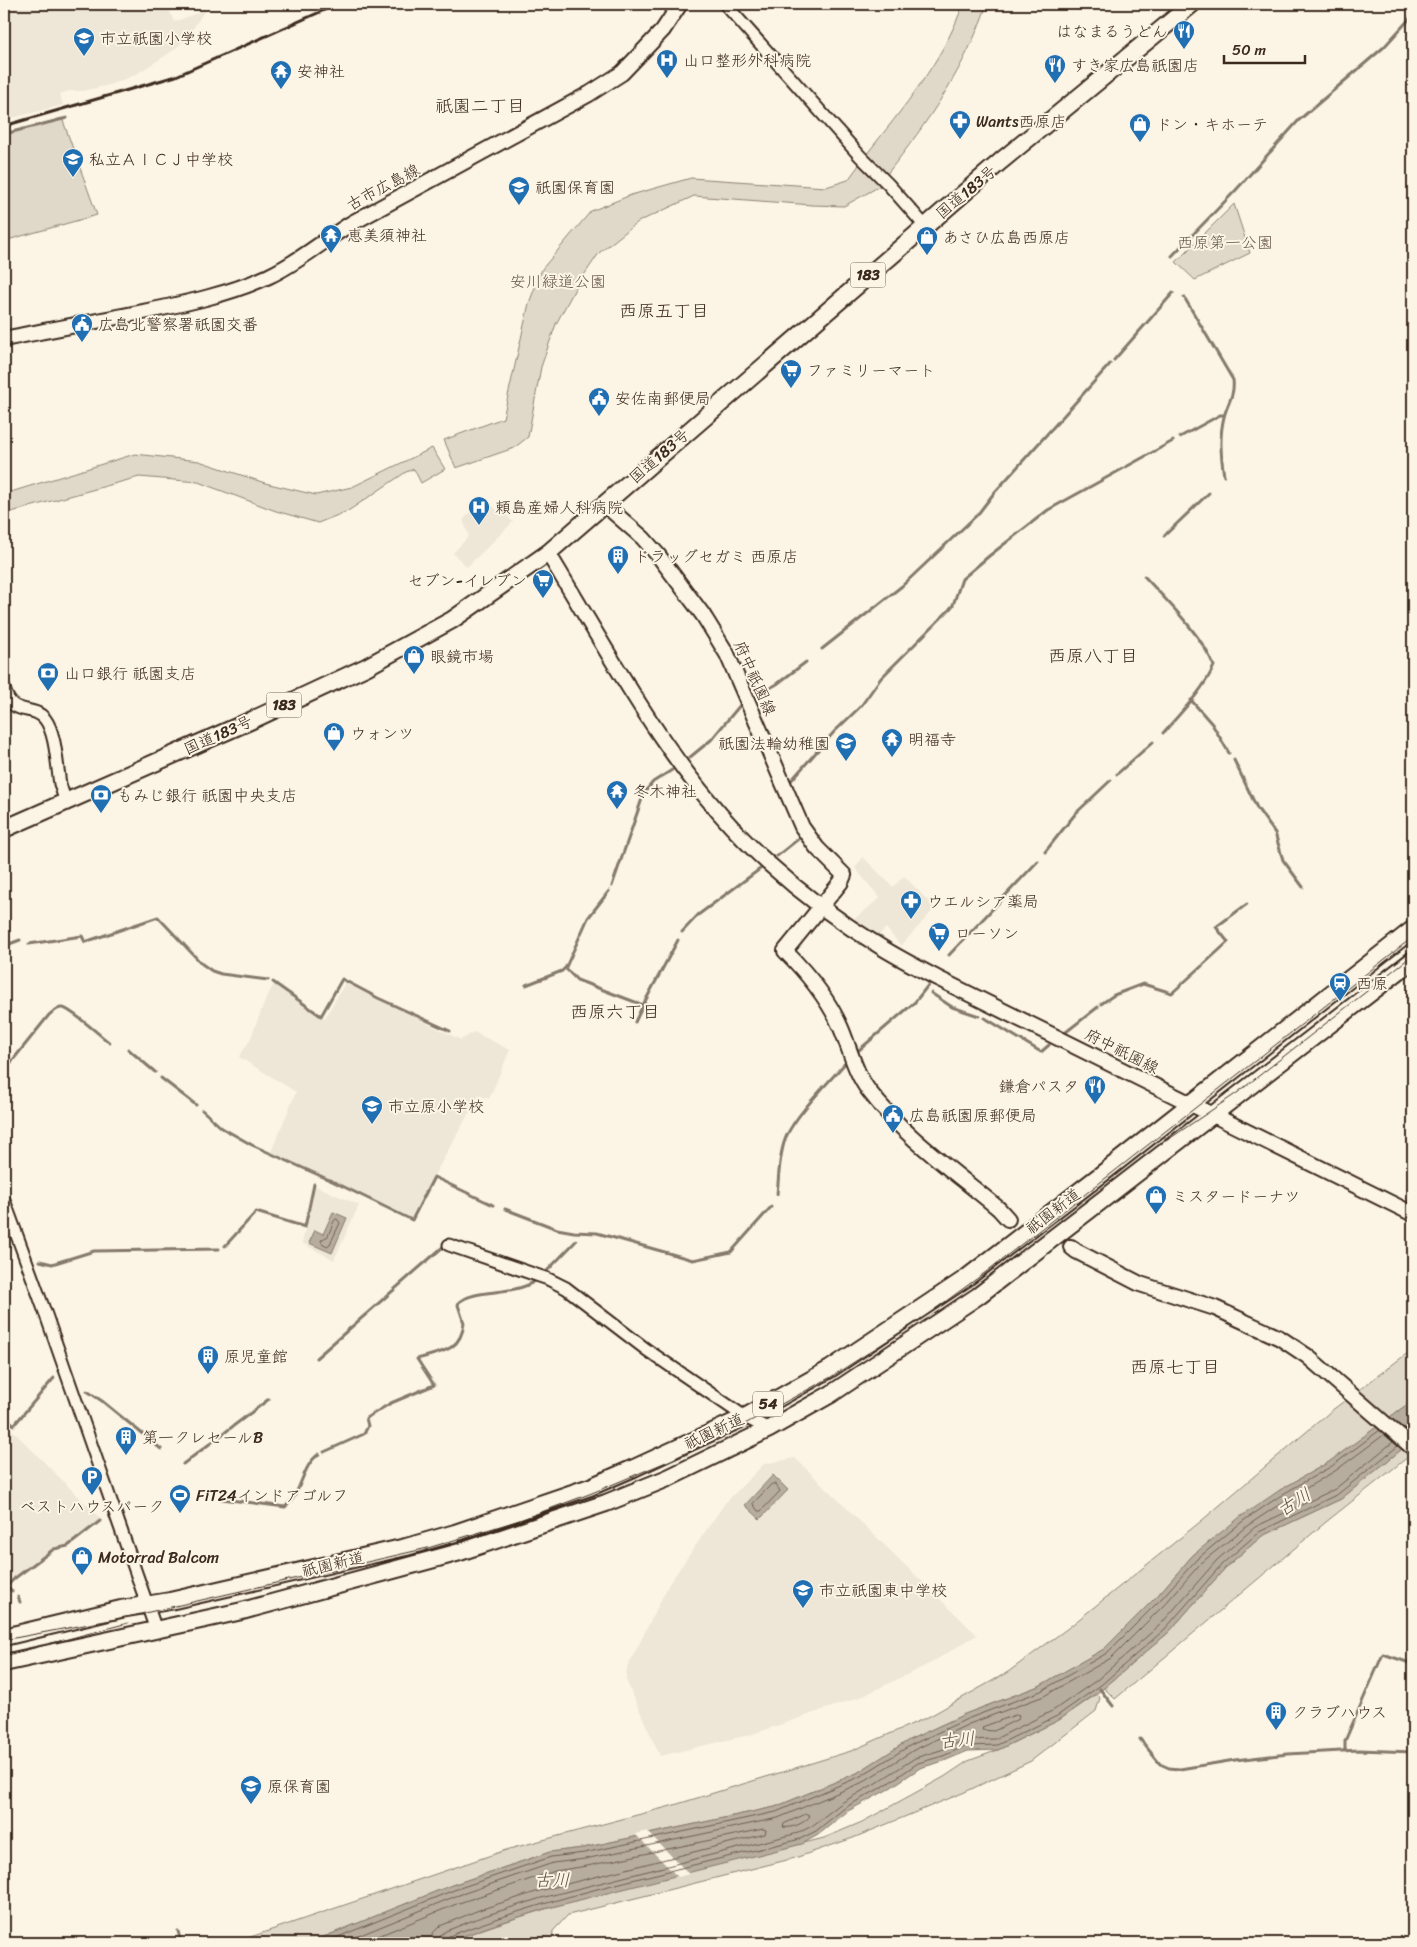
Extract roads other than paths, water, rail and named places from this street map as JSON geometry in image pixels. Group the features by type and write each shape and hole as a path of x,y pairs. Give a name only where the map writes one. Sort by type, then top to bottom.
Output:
{"highway":[{"name":"国道183号","path":"4,829 67,803 366,668 452,620 548,553 925,226 1040,128 1192,4"},
{"name":"祇園新道","path":"4,1637 406,1547 455,1533 590,1487 745,1417 830,1369 965,1279 1413,929"},
{"name":"祇園新道","path":"4,1663 242,1610 460,1552 606,1503 668,1478 769,1429 831,1394 978,1296 1413,960"}],"main road":[{"name":"古市広島線","path":"4,339 180,304 231,290 269,276 301,258 352,223 572,104 622,73 663,30 680,4"},
{"name":"府中祇園線","path":"604,504 643,538 703,615 727,654 802,827 817,848 844,875 785,951 801,967 830,1008 868,1090 896,1121 999,1209 1008,1219"},
{"name":"府中祇園線","path":"548,553 633,696 680,763 720,813 768,863 821,907 880,947 937,978 1413,1214"},
{"path":"1071,1247 1140,1284 1215,1308 1280,1338 1307,1356 1413,1448"}],"street":[{"path":"724,4 925,226"},
{"path":"4,688 11,703 20,710 35,713 44,718 50,731 61,786 67,803"},
{"path":"4,1200 156,1630"},
{"path":"449,1245 548,1279 566,1288 647,1350 745,1417 769,1429"}],"water":[{"path":"333,1212 347,1218 332,1253 309,1243 315,1230 323,1234"},
{"name":"古川","path":"1413,1400 1413,1440 1341,1499 1262,1536 1226,1567 1169,1632 1104,1688 1059,1720 998,1750 968,1751 920,1768 887,1790 848,1811 818,1835 802,1844 544,1909 445,1943 309,1943 452,1885 550,1852 583,1848 775,1807 857,1773 909,1740 965,1714 1039,1686 1104,1649 1158,1595 1193,1555 1240,1517 1280,1490 1329,1462"},
{"path":"773,1475 788,1490 760,1519 745,1505"}],"waterway":[{"path":"1172,256 1236,190 1299,120 1384,47 1413,15"},
{"path":"4,134 67,118"},
{"path":"1114,360 1173,293"},
{"path":"1184,297 1233,380 1233,390 1221,432 1224,476"},
{"path":"822,649 902,586 978,514 994,493 1110,364"},
{"path":"1180,437 1220,415 1224,415"},
{"path":"789,783 834,732 861,706 881,678 949,610 953,605 962,579 1048,510 1173,441"},
{"path":"1164,536 1209,493"},
{"path":"1144,576 1193,630 1214,666 1198,693 1163,733"},
{"path":"751,699 777,684 806,662"},
{"path":"1191,700 1212,724 1229,753"},
{"path":"689,758 711,740 741,704"},
{"path":"1117,774 1153,742"},
{"path":"1234,760 1257,808 1275,833 1283,860 1303,887"},
{"path":"612,886 644,793 653,782 672,770"},
{"path":"1045,852 1076,813 1111,780"},
{"path":"777,856 802,836"},
{"path":"949,955 1038,861"},
{"path":"682,932 698,915 760,869"},
{"path":"526,985 562,971 566,967 588,918 609,891"},
{"path":"1204,964 1228,942 1216,927 1247,904"},
{"path":"29,944 82,936 85,942 158,917 202,964 212,971 221,974 268,980"},
{"path":"4,946 20,940"},
{"path":"567,970 577,980 643,1005 678,940"},
{"path":"1101,1004 1114,995 1143,984 1172,993 1202,966"},
{"path":"273,982 321,1016 342,979 378,998 450,1031"},
{"path":"859,1050 915,1002 929,984"},
{"path":"931,993 952,1007 979,1016"},
{"path":"635,1022 643,1005"},
{"path":"1066,1032 1098,1007"},
{"path":"4,1071 49,1015 59,1008 73,1013 110,1043"},
{"path":"985,1018 1041,1052 1049,1045"},
{"path":"128,1049 155,1072"},
{"path":"777,1194 781,1158 786,1137 805,1108 847,1061"},
{"path":"161,1078 196,1105"},
{"path":"202,1110 222,1128 252,1145 412,1220 434,1177 493,1205"},
{"path":"225,1246 256,1212 305,1227 314,1184"},
{"path":"505,1209 557,1229 597,1233 693,1260 731,1252 771,1207"},
{"path":"545,1273 576,1241"},
{"path":"316,1358 444,1246"},
{"path":"40,1261 52,1264 94,1251 219,1249"},
{"path":"324,1452 364,1434 368,1426 366,1418 391,1403 434,1385 417,1359 448,1349 459,1340 464,1323 458,1305 459,1302 475,1295 516,1289 535,1281"},
{"path":"14,1425 54,1378"},
{"path":"87,1391 161,1449"},
{"path":"183,1464 269,1399"},
{"path":"4,1414 13,1424"},
{"path":"222,1499 285,1507 295,1495 308,1466 319,1454"},
{"path":"12,1591 7,1586 15,1578 54,1549 68,1546 100,1521"},
{"path":"18,1597 20,1602"},
{"path":"1345,1751 1345,1741 1383,1654 1413,1664"},
{"path":"1100,1689 1113,1706"},
{"path":"1140,1739 1160,1764 1169,1768 1180,1769 1288,1754 1359,1750 1413,1752"},
{"path":"178,1931 181,1943"}],"tram line":[{"path":"4,1640 132,1616 428,1548 520,1520 592,1493 671,1460 743,1425 831,1377 927,1315 986,1272 1413,937"},
{"path":"1166,1141 1237,1093 1413,955"},
{"path":"4,1656 128,1623"}],"railway":[{"path":"4,126 176,76 338,4"}],"place":[{"name":"はなまるうどん","path":"1184,50"},
{"name":"市立祇園小学校","path":"84,57"},
{"name":"山口整形外科病院","path":"667,79"},
{"name":"すき家広島祇園店","path":"1055,84"},
{"name":"安神社","path":"281,90"},
{"name":"Wants西原店","path":"960,140"},
{"name":"ドン・キホーテ","path":"1140,143"},
{"name":"私立ＡＩＣＪ中学校","path":"73,178"},
{"name":"祇園保育園","path":"519,206"},
{"name":"恵美須神社","path":"331,254"},
{"name":"あさひ広島西原店","path":"927,256"},
{"name":"広島北警察署祇園交番","path":"82,343"},
{"name":"ファミリーマート","path":"791,389"},
{"name":"安佐南郵便局","path":"599,417"},
{"name":"頼島産婦人科病院","path":"479,526"},
{"name":"ドラッグセガミ 西原店","path":"618,575"},
{"name":"セブン-イレブン","path":"543,599"},
{"name":"眼鏡市場","path":"414,675"},
{"name":"山口銀行 祇園支店","path":"48,692"},
{"name":"ウォンツ","path":"334,752"},
{"name":"明福寺","path":"892,758"},
{"name":"祇園法輪幼稚園","path":"846,762"},
{"name":"冬木神社","path":"617,810"},
{"name":"もみじ銀行 祇園中央支店","path":"101,814"},
{"name":"ウエルシア薬局","path":"911,920"},
{"name":"ローソン","path":"939,952"},
{"name":"西原","path":"1340,1002"},
{"name":"鎌倉パスタ","path":"1095,1105"},
{"name":"市立原小学校","path":"372,1125"},
{"name":"広島祇園原郵便局","path":"893,1134"},
{"name":"ミスタードーナツ","path":"1156,1215"},
{"name":"原児童館","path":"208,1375"},
{"name":"第一クレセールB","path":"126,1456"},
{"name":"ベストハウスパーク","path":"92,1496"},
{"name":"FiT24インドアゴルフ","path":"180,1514"},
{"name":"Motorrad Balcom","path":"82,1576"},
{"name":"市立祇園東中学校","path":"803,1609"},
{"name":"クラブハウス","path":"1276,1731"},
{"name":"原保育園","path":"251,1805"}],"district":[{"name":"祇園二丁目","path":"480,106"},
{"name":"西原五丁目","path":"664,311"},
{"name":"西原八丁目","path":"1093,656"},
{"name":"西原六丁目","path":"615,1012"},
{"name":"西原七丁目","path":"1175,1367"}],"park label":[{"name":"西原第一公園","path":"1225,242"},
{"name":"安川緑道公園","path":"558,281"}]}
